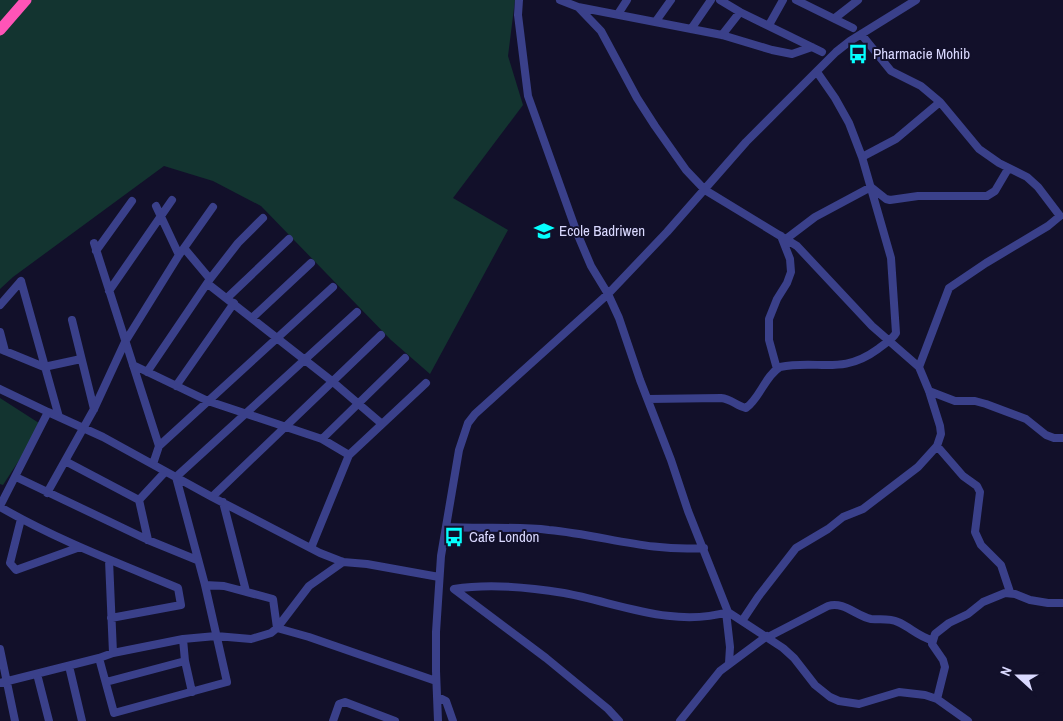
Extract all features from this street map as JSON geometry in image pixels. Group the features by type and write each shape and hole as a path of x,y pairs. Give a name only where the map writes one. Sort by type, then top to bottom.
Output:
{"highway":[{"path":"0,30 26,0"}],"street":[{"path":"519,0 518,15 528,96 590,266 608,294 619,318 688,511 704,548 727,612 730,647 729,663"},
{"path":"560,0 578,7 722,35 792,54 812,47"},
{"path":"593,0 593,10"},
{"path":"618,14 627,0"},
{"path":"656,22 671,0"},
{"path":"691,29 711,0"},
{"path":"720,0 740,12 822,52"},
{"path":"769,25 783,0"},
{"path":"796,0 853,28"},
{"path":"834,18 858,0"},
{"path":"438,721 436,681 439,578 456,460 468,422 608,294 705,190 746,142 836,52 916,0"},
{"path":"578,7 601,31 637,98 686,170 705,190 797,246 809,257 840,294 918,367 929,391 940,426 941,434 937,446 918,467 863,509 843,516 828,529 796,548 742,621"},
{"path":"722,35 740,12"},
{"path":"861,34 891,71 921,86 940,102 979,149 1008,169 1021,173 1038,187 1059,214 1061,220 949,288 918,367"},
{"path":"648,399 721,398 730,399 740,407 746,408 777,369 784,366 846,365 867,357 894,336 896,329 891,258 862,157 849,122 835,98 816,72"},
{"path":"862,157 896,139 940,102"},
{"path":"870,187 890,200 918,196 987,196 995,191 1008,169"},
{"path":"783,237 870,187"},
{"path":"109,290 172,200"},
{"path":"96,251 132,201"},
{"path":"156,206 180,255"},
{"path":"47,493 94,409 125,342 184,248 213,207"},
{"path":"147,372 238,243 263,218"},
{"path":"777,369 769,340 770,319 777,298 787,283 791,272 790,259 783,237"},
{"path":"226,298 289,239"},
{"path":"94,243 159,446"},
{"path":"184,248 209,282 226,298 333,382 382,424"},
{"path":"252,318 311,263"},
{"path":"0,304 20,280 59,417"},
{"path":"153,464 159,446 333,287"},
{"path":"176,386 234,303"},
{"path":"176,477 357,312"},
{"path":"72,320 80,359 94,409"},
{"path":"0,332 2,350 44,367 80,359"},
{"path":"212,497 381,335"},
{"path":"322,439 405,358"},
{"path":"133,365 208,401 322,439 349,454"},
{"path":"311,548 349,454 426,383"},
{"path":"0,389 83,428 212,497 342,562 368,564 439,578"},
{"path":"929,391 955,401 975,401 986,404 1026,420 1046,435 1054,438 1063,438"},
{"path":"48,412 0,506 21,519 80,548 178,588 180,604 111,618"},
{"path":"937,446 963,476 977,486 980,492 975,532 981,545 1001,565 1010,592"},
{"path":"64,461 139,500 148,540"},
{"path":"139,500 165,472"},
{"path":"16,477 148,540 197,560"},
{"path":"99,658 114,712 227,682 176,477"},
{"path":"222,502 246,591"},
{"path":"21,519 10,563 16,570 80,548"},
{"path":"446,527 549,530 638,546 684,550 704,548"},
{"path":"109,560 114,653"},
{"path":"3,682 114,653 183,639 216,636 251,639 271,633 277,628 309,586 342,562"},
{"path":"204,585 224,586 273,599 277,628"},
{"path":"439,589 487,586 530,588 564,593 638,610 675,616 698,617 727,612 768,637 794,658 815,685 830,697 839,701 860,704 905,692 925,695 936,699 968,721"},
{"path":"454,589 546,658 608,708 619,721"},
{"path":"936,699 945,667 943,660 932,644 932,640 941,629 968,614 983,602 1005,593 1010,592 1030,600 1063,603"},
{"path":"680,721 709,683 729,663 768,637 828,606 844,607 867,617 892,619 900,622 920,636 932,640"},
{"path":"277,628 309,637 436,681"},
{"path":"183,639 192,692"},
{"path":"0,649 3,682 15,721"},
{"path":"106,682 186,661"},
{"path":"69,666 82,721"},
{"path":"38,674 49,721"},
{"path":"438,697 446,701 453,721"},
{"path":"333,721 339,704 345,702 395,721"}],"green space":[{"path":"0,0 515,0 508,56 523,105 453,198 508,230 430,374 391,340 261,206 213,181 164,166 13,277 0,289"},
{"path":"0,398 42,425 3,485 0,484"}],"place":[{"name":"Pharmacie Mohib","path":"858,54"},
{"name":"Ecole Badriwen","path":"544,231"},
{"name":"Cafe London","path":"454,537"}]}
